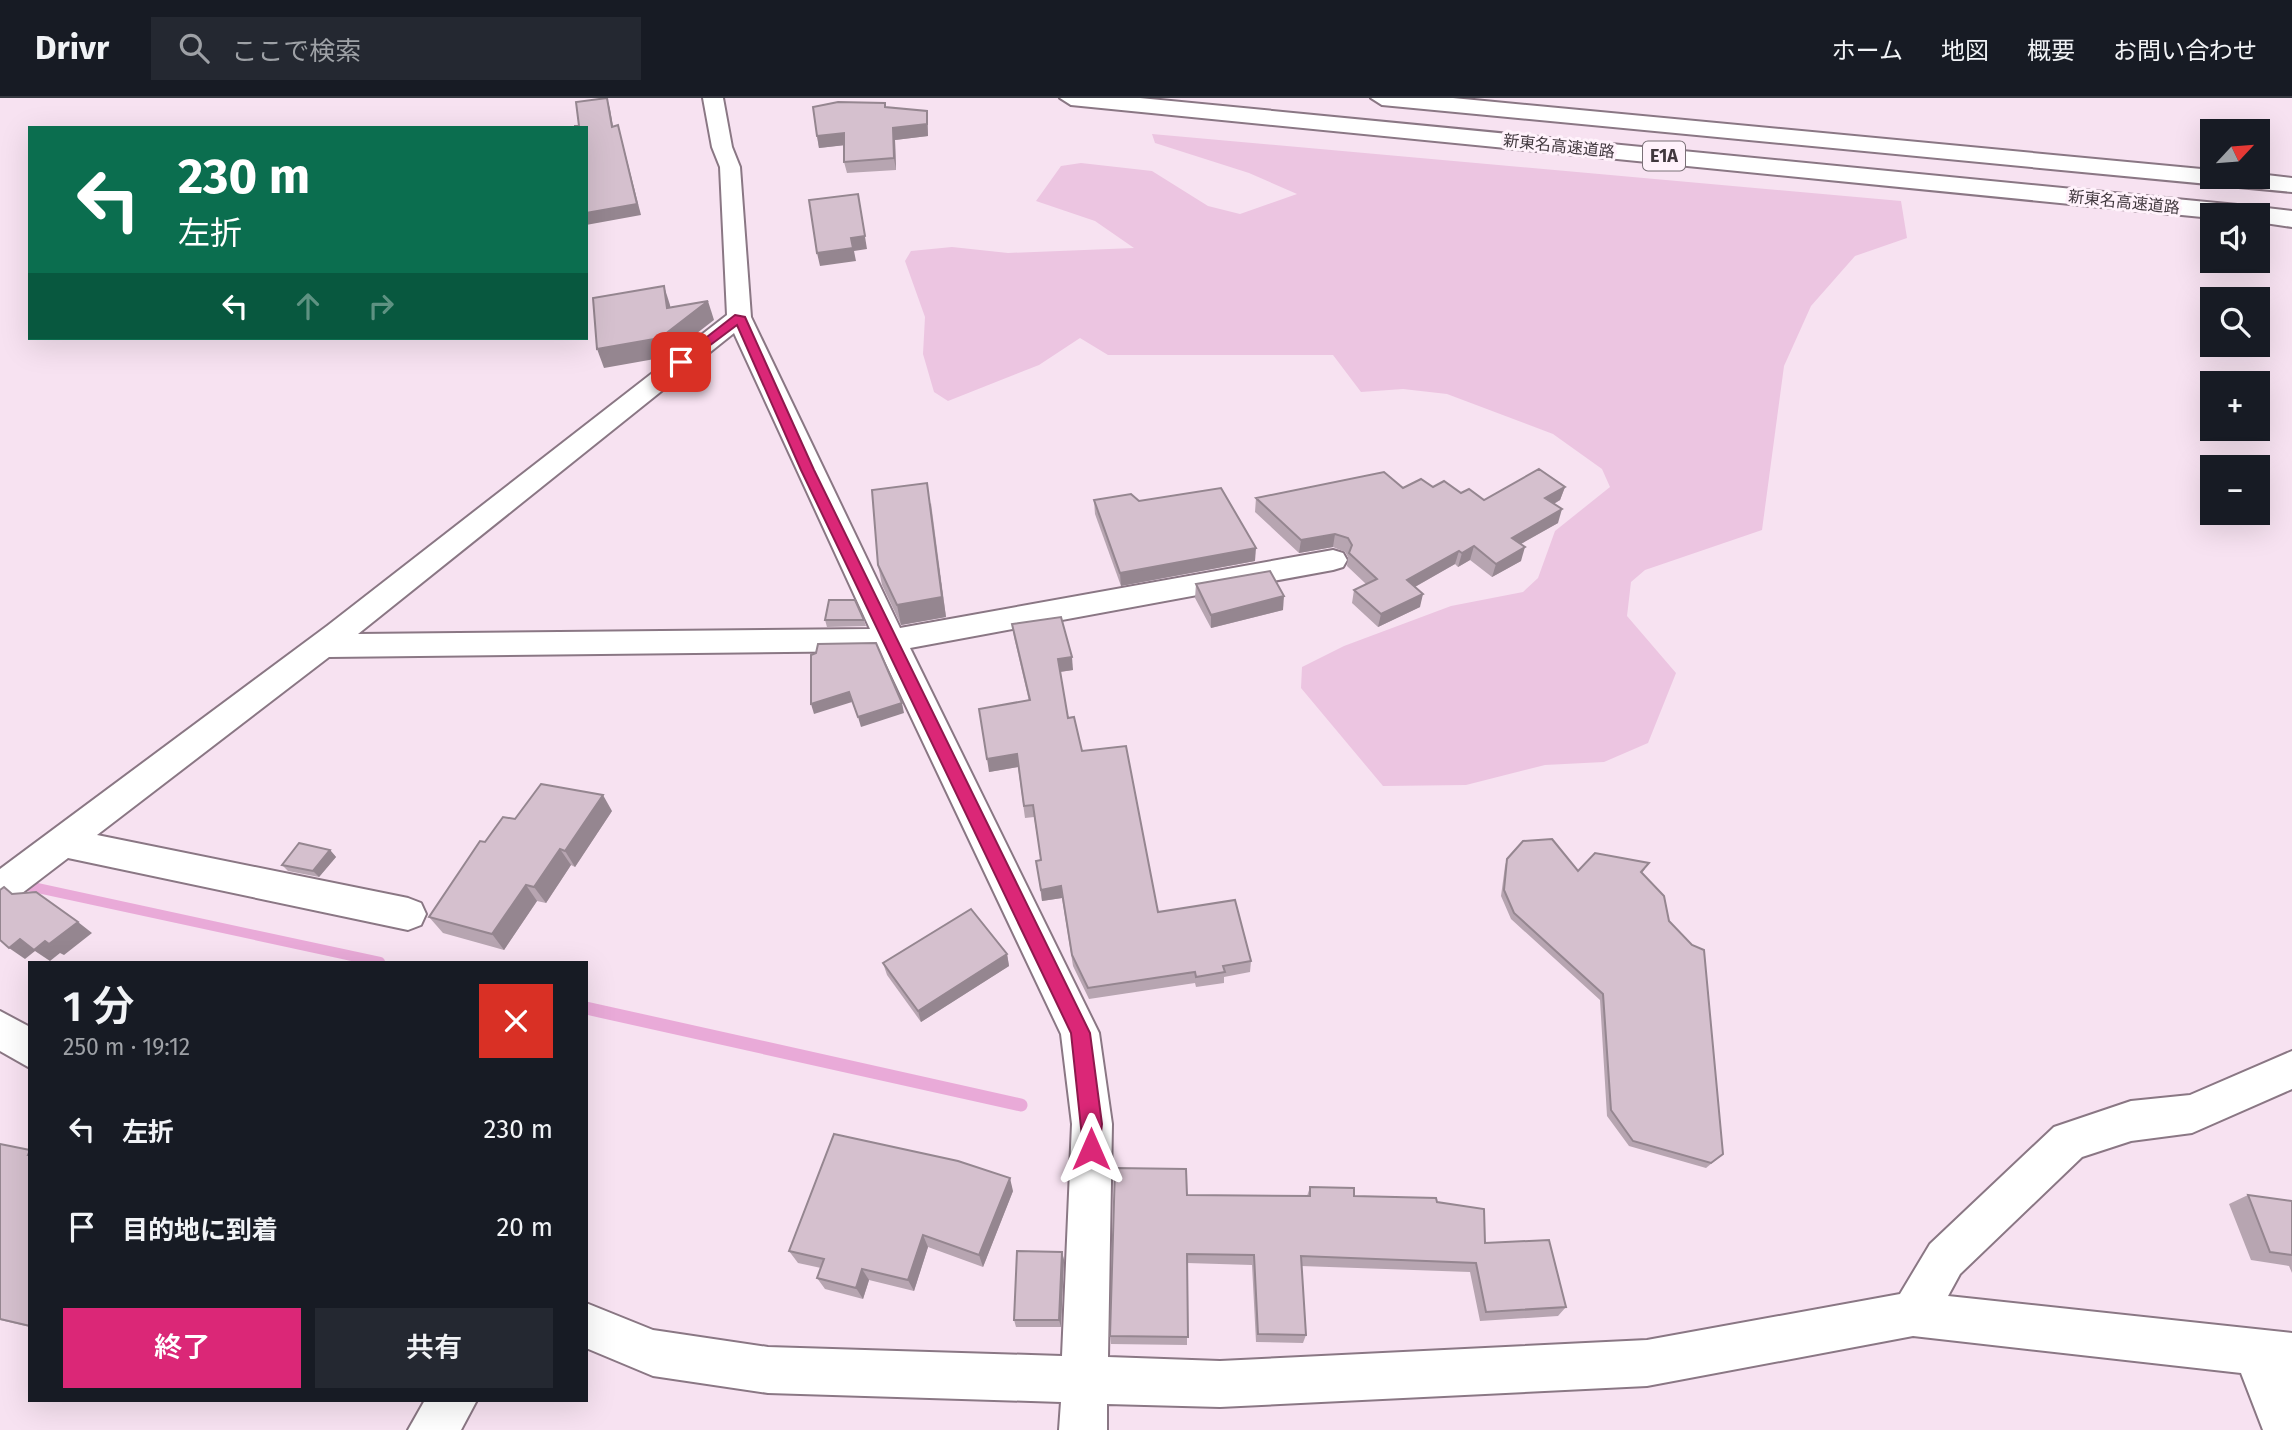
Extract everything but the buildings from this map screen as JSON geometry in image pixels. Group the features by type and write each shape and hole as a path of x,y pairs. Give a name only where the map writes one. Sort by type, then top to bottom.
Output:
{"highway":[{"name":"新東名高速道路","path":"1071,98 2200,209"},
{"name":"新東名高速道路","path":"1382,98 2292,186"},
{"name":"新東名高速道路","path":"2270,216 2292,219"}],"street":[{"path":"713,98 722,147 730,167 739,317 808,470 893,640 1080,1033 1092,1124 1083,1430"},
{"path":"0,890 321,646 739,317"},
{"path":"321,646 893,640 1333,559"},
{"path":"62,842 408,914"},
{"path":"0,1029 28,1048"},
{"path":"1913,1314 1945,1259 2070,1141 2132,1121 2192,1114 2292,1070"},
{"path":"588,1326 653,1353 768,1370 1220,1384 1647,1363 1913,1314 2274,1354 2287,1430"},
{"path":"432,1430 453,1402"}],"shaded area":[{"path":"1152,134 1901,201 1907,238 1855,256 1811,306 1784,366 1762,530 1645,570 1631,582 1627,616 1676,673 1648,743 1604,762 1545,765 1466,785 1383,786 1301,688 1302,667 1344,646 1451,606 1523,592 1538,578 1555,531 1610,487 1602,469 1553,434 1447,394 1403,389 1361,392 1333,355 1108,355 1080,338 1039,365 948,401 934,392 923,354 925,317 905,261 911,251 952,247 1008,253 1134,248 1095,221 1036,201 1061,166 1081,163 1152,171 1208,206 1240,214 1297,194 1249,173 1155,143"}],"waterway":[{"path":"0,880 375,961"},
{"path":"588,1008 1021,1105"}],"route":[{"path":"681,362 739,317 808,470 893,640 1080,1033 1092,1124 1091,1149"}]}
